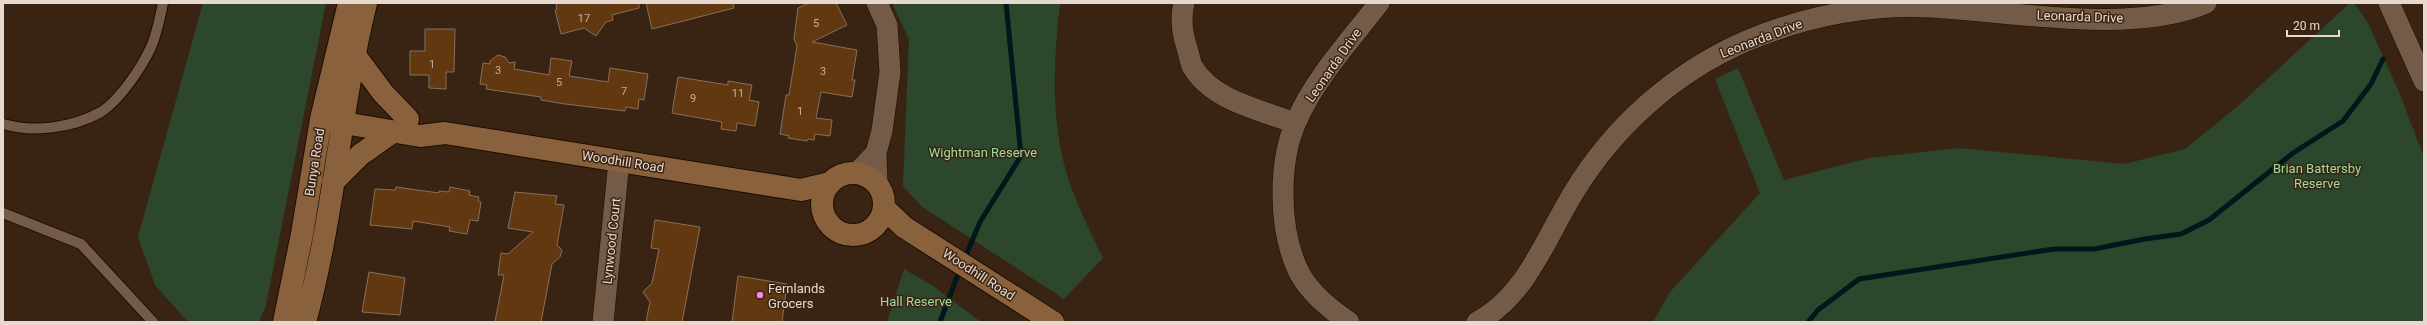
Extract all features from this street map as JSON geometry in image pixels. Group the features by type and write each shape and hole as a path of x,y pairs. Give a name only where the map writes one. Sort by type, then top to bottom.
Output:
{"street":[{"name":"Bunya Road","path":"284,322 302,234 322,112 349,3"},
{"name":"Bunya Road","path":"305,322 323,244 354,54 366,3"},
{"path":"830,183 826,190 822,205 823,212 830,226 844,234 862,234 881,216 884,200 877,184 876,153 882,131 890,72 887,25 877,3"},
{"path":"1184,3 1180,17 1185,42 1192,66 1207,83 1225,97 1295,124"},
{"name":"Leonarda Drive","path":"1349,322 1329,308 1310,288 1297,269 1289,246 1282,192 1286,159 1295,124 1311,93 1379,3"},
{"name":"Leonarda Drive","path":"1477,322 1512,297 1595,160 1623,127 1653,98 1687,73 1719,54 1783,27 1836,13 1876,8 1928,5 2101,19 2146,18 2206,3"},
{"path":"2389,3 2424,81"},
{"path":"333,182 360,155 401,125 383,93 354,54"},
{"name":"Woodhill Road","path":"322,112 401,125 420,136 445,133 801,190 830,183 842,175 857,173"},
{"path":"876,153 857,173 864,175 877,184"},
{"name":"Lynwood Court","path":"603,322 619,161"},
{"name":"Woodhill Road","path":"801,190 822,205"},
{"name":"Woodhill Road","path":"881,216 904,227 971,268 1053,322"}],"lane":[{"path":"3,124 22,130 62,126 101,112 132,81 152,46 163,3"},
{"path":"3,213 81,244 153,322"}],"green space":[{"path":"203,3 326,3 266,305 259,322 188,322 155,285 138,237"},
{"name":"Wightman Reserve","path":"892,3 1060,3 1055,62 1055,101 1059,140 1066,173 1080,210 1103,258 1064,299 921,206 903,186 909,39"},
{"name":"Brian Battersby Reserve","path":"2350,3 2354,3 2368,23 2399,92 2424,157 2424,322 1653,322 1670,292 1760,193 1715,79 1738,68 1784,180 1869,158 1959,148 2124,164 2185,149 2238,106"},
{"name":"Hall Reserve","path":"904,269 933,286 981,322 887,322"}],"building":[{"path":"556,3 639,3 639,8 612,15 613,20 606,22 596,36 584,28 561,34 555,10 557,9"},
{"path":"646,3 733,3 734,8 652,29"},
{"path":"809,3 836,3 847,25 812,42 857,50 852,80 855,80 852,97 821,92 816,118 832,120 830,136 815,134 814,140 808,139 807,141 788,138 789,136 780,134 786,95 789,95 797,46 794,39 798,8"},
{"path":"425,29 455,29 454,72 446,72 446,89 429,88 429,75 410,75 410,51 425,51"},
{"path":"498,55 505,57 509,63 515,62 514,69 549,75 551,58 572,61 569,76 608,82 610,68 648,74 644,100 639,99 638,109 626,107 625,111 565,104 541,100 541,97 486,89 487,85 480,84 483,63 490,64 490,61"},
{"path":"678,77 728,85 728,81 752,85 749,100 759,102 755,126 737,123 736,131 721,129 722,122 672,113"},
{"path":"396,187 439,193 439,191 449,192 450,187 470,191 469,195 479,197 478,201 481,202 478,221 470,220 467,234 449,231 450,227 413,221 412,229 370,225 375,189 395,190"},
{"path":"515,192 557,196 555,204 564,205 557,245 562,250 560,257 552,264 541,322 495,322 504,275 498,275 501,253 508,254 533,232 508,228"},
{"path":"655,220 700,227 682,322 646,322 650,302 643,292 652,283 659,249 651,248"},
{"path":"369,272 405,278 400,315 362,312"},
{"path":"738,276 787,284 782,322 732,322"}],"waterway":[{"path":"964,260 980,222 1021,156 1006,3"},
{"path":"1808,322 1818,310 1859,279 2054,249 2094,249 2181,234 2209,220 2293,153 2343,121 2371,84 2383,59"},
{"path":"940,322 960,269"}],"place":[{"name":"Fernlands Grocers","path":"760,295"}]}
